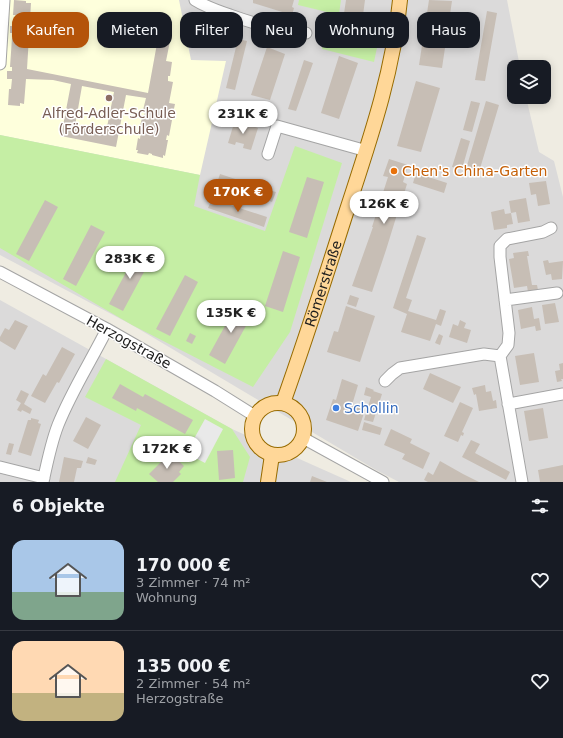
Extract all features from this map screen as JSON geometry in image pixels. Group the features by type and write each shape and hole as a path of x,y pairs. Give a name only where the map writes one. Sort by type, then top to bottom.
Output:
{"main road":[{"name":"Römerstraße","path":"284,403 376,122 396,38 400,0"},
{"path":"275,403 284,403 292,406 303,420 303,438 294,450 287,454 272,455 264,452 258,447 254,440 252,428 255,416 260,409 275,403"},
{"path":"268,482 272,455"}],"street":[{"path":"0,64 4,0"},
{"path":"195,0 204,6 251,22"},
{"path":"268,154 277,126 366,151"},
{"path":"522,482 500,356 508,345 509,333 500,246 506,239 544,232 551,228"},
{"name":"Herzogstraße","path":"0,272 107,329 215,391 255,416"},
{"path":"505,300 557,293"},
{"path":"0,466 44,480 50,450 58,426 71,397 107,329"},
{"path":"385,381 400,368 484,354 500,356"},
{"path":"508,404 563,394"},
{"path":"303,438 383,482"}],"shaded area":[{"path":"0,0 507,0 519,60 507,60 507,104 528,104 539,152 554,161 563,197 563,482 399,482 376,470 132,325 0,255"},
{"name":"Alfred-Adler-Schule (Förderschule)","path":"0,0 179,0 181,12 180,12 180,48 189,48 191,60 226,61 200,175 0,135"},
{"path":"0,300 232,429 351,482 0,482"},
{"path":"205,419 223,429 205,463 186,453"}],"green space":[{"path":"299,0 341,0 339,12 327,12 298,5"},
{"path":"322,48 377,48 374,62"},
{"path":"0,135 200,175 194,206 265,231 295,146 342,163 290,332 253,387 132,325 0,248"},
{"path":"106,359 232,429 250,457 243,482 115,482 141,425 85,397"}],"building":[{"path":"14,0 31,3 30,12 13,12"},
{"path":"253,0 294,0 292,7 294,8 293,12 282,12 253,3"},
{"path":"346,0 365,0 363,12 344,12"},
{"path":"429,0 452,1 450,12 427,12"},
{"path":"487,11 497,13 485,81 475,80"},
{"path":"10,26 12,26 12,33 10,33"},
{"path":"12,38 12,48 28,48 27,69 148,93 156,48 169,48 166,61 172,62 168,81 173,82 169,103 175,104 172,118 171,117 170,120 172,120 169,136 167,135 166,140 168,140 165,156 163,155 163,158 149,153 148,155 137,153 138,150 136,150 138,138 140,139 141,130 139,130 142,118 144,119 145,111 143,110 146,98 126,95 116,147 61,136 71,84 53,80 26,79 24,104 20,103 20,106 8,105 9,89 11,89 12,79 7,79 7,71 12,71 12,67 10,67","holes":["82,86 114,92 106,132 75,126"]},
{"path":"243,40 247,41 235,90 226,88 236,48 243,48"},
{"path":"267,48 285,54 270,100 251,95"},
{"path":"422,48 445,48 442,68 419,65"},
{"path":"339,56 358,63 339,119 321,113"},
{"path":"304,60 313,63 296,111 288,109"},
{"path":"416,81 440,88 421,152 397,146"},
{"path":"471,101 480,103 472,132 463,130"},
{"path":"486,101 499,105 479,172 466,169"},
{"path":"235,120 258,128 251,150 243,148 244,144 236,142 235,145 228,143"},
{"path":"461,138 470,141 462,169 452,167"},
{"path":"389,159 408,165 403,182 407,184 403,197 407,198 408,196 418,199 414,213 399,208 372,292 352,286 373,227 388,177 383,176"},
{"path":"416,173 447,183 444,193 413,183"},
{"path":"220,174 257,186 253,195 217,183"},
{"path":"307,177 324,182 307,238 289,232"},
{"path":"546,181 550,204 538,206 536,194 531,195 529,183"},
{"path":"265,189 276,192 272,202 262,198"},
{"path":"526,198 530,221 518,223 516,212 511,213 509,201"},
{"path":"212,199 267,217 264,227 208,208"},
{"path":"45,200 58,207 29,261 16,254"},
{"path":"504,209 505,214 511,213 513,224 507,225 507,228 494,230 491,212"},
{"path":"91,225 105,232 76,286 63,279"},
{"path":"417,235 426,238 406,298 412,300 408,311 436,320 440,309 446,311 441,326 436,324 430,341 401,332 407,314 393,308"},
{"path":"138,250 152,257 123,311 109,304"},
{"path":"283,251 300,257 283,312 265,306"},
{"path":"528,251 529,256 527,256 532,285 537,285 538,290 528,292 527,286 514,288 509,259 514,258 513,253"},
{"path":"548,260 549,263 563,261 562,279 552,280 551,274 546,275 543,261"},
{"path":"185,275 198,282 170,336 156,329"},
{"path":"350,295 359,298 356,307 347,304"},
{"path":"555,303 559,322 545,324 542,305"},
{"path":"237,304 253,313 225,364 209,355"},
{"path":"346,306 375,316 360,362 327,352 334,331 338,332"},
{"path":"532,307 534,319 539,318 541,330 536,331 535,326 521,329 518,310"},
{"path":"15,320 28,326 15,350 0,341 0,337 5,328 9,330"},
{"path":"460,320 466,323 464,328 471,330 467,343 449,337 453,324 458,326"},
{"path":"190,333 196,336 192,344 186,341"},
{"path":"439,334 443,336 440,345 435,343"},
{"path":"62,347 75,354 59,383 57,382 45,403 31,396 43,374 46,376"},
{"path":"534,353 539,382 520,385 515,356"},
{"path":"563,363 563,379 561,379 562,381 557,382 555,371 560,370 559,364"},
{"path":"430,373 461,387 453,403 423,389"},
{"path":"342,379 358,385 352,405 365,410 358,431 326,420 333,399 336,400"},
{"path":"120,384 143,397 145,394 193,420 185,434 137,408 136,411 112,398"},
{"path":"485,385 486,392 491,391 493,401 496,400 497,408 479,411 476,394 474,395 472,388"},
{"path":"366,387 382,394 373,422 364,420 371,397 364,395"},
{"path":"21,390 29,394 24,404 32,409 30,414 22,410 21,412 17,410 21,403 16,400"},
{"path":"460,402 473,408 462,432 464,433 463,436 461,435 458,442 444,436"},
{"path":"543,408 548,438 529,441 524,411"},
{"path":"86,417 101,425 88,449 73,441"},
{"path":"31,418 39,420 38,423 41,424 31,456 18,452 28,420 31,420"},
{"path":"364,422 382,428 380,435 362,430"},
{"path":"391,429 412,439 410,443 430,453 423,469 402,459 405,454 384,445"},
{"path":"471,440 480,444 475,453 510,472 506,480 462,457"},
{"path":"9,443 14,444 11,455 6,454"},
{"path":"233,450 235,478 219,480 217,451"},
{"path":"170,453 184,466 179,472 181,474 173,482 158,482 149,474"},
{"path":"64,457 83,461 81,468 77,468 74,482 59,482"},
{"path":"88,457 97,460 95,465 86,463"},
{"path":"440,461 479,482 428,482 424,480 428,472 433,475"},
{"path":"563,465 563,482 540,482 538,470"},
{"path":"312,476 327,482 310,482"}],"place":[{"name":"Alfred-Adler-Schule (Förderschule)","path":"109,98"},
{"name":"Chen's China-Garten","path":"394,171"},
{"name":"Schollin","path":"336,408"}]}
